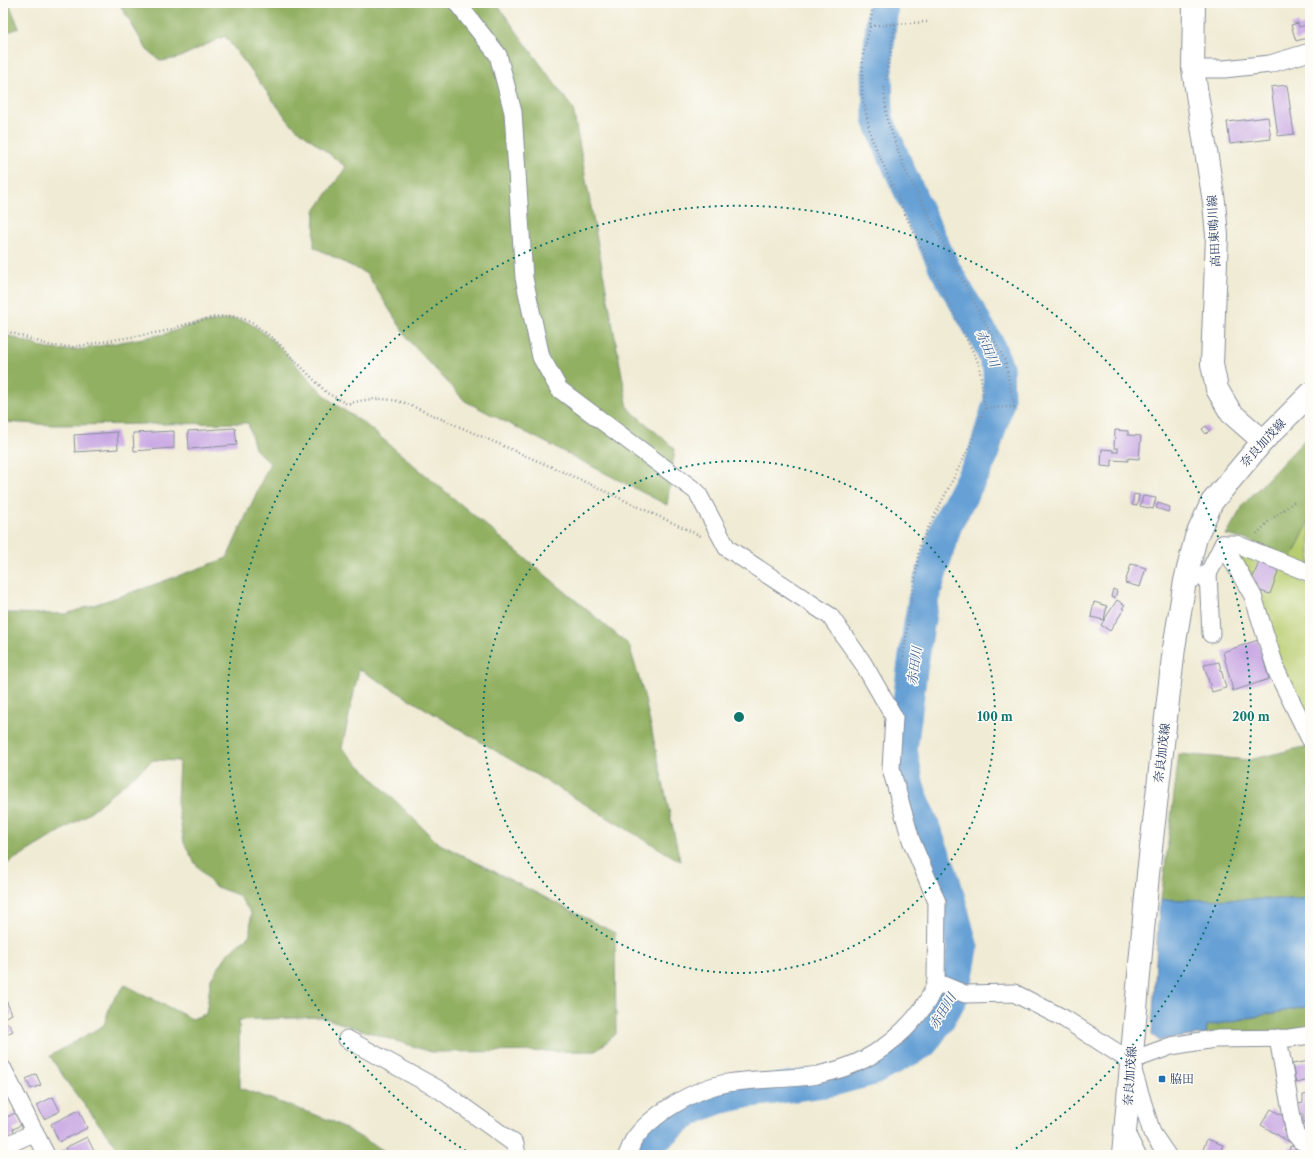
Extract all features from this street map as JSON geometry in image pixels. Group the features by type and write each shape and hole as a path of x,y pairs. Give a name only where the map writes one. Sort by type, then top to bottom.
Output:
{"main road":[{"name":"高田東鳴川線","path":"1194,3 1193,69 1214,202 1217,236 1212,364 1217,389 1231,413 1263,441"},
{"name":"奈良加茂線","path":"1123,1155 1130,1061 1148,874 1174,656 1185,581 1196,537 1212,502 1263,441 1310,394"}],"street":[{"path":"457,3 498,55 513,112 524,278 541,357 559,389 697,492 727,548 830,616 863,663 894,717 891,768 911,840 937,902 936,982 928,1001 916,1017 880,1051 864,1060 818,1074 796,1078 726,1083 706,1089 667,1109 645,1127 634,1141 627,1155"},
{"path":"1193,69 1224,69 1270,64 1310,52"},
{"path":"1223,544 1236,544 1310,573"},
{"path":"1211,634 1208,574 1223,544"},
{"path":"1223,544 1253,596 1277,672 1310,739"},
{"path":"1185,581 1208,574"},
{"path":"936,982 964,994 1014,993 1065,1019 1130,1061 1152,1132 1167,1155"},
{"path":"1130,1061 1171,1046 1185,1043 1214,1039 1278,1038 1310,1035"},
{"path":"1278,1038 1295,1134 1301,1141 1310,1144"},
{"path":"347,1039 440,1090 515,1144 517,1155"},
{"path":"3,1069 46,1155"},
{"path":"1125,1131 1137,1155"},
{"path":"3,1147 35,1132"}],"path":[{"path":"873,3 871,26 863,55 862,94 871,137 907,218 979,364 985,408 970,446 920,544 894,717"},
{"path":"871,26 927,22"},
{"path":"894,24 884,89 887,120 904,170 1004,361 1014,407 985,408"},
{"path":"3,330 52,346 73,347 166,331 215,317 229,316 242,318 253,323 275,340 327,393 347,404 373,398 392,399 405,403 570,475 727,548"},
{"path":"1244,547 1269,521 1294,502"}],"green space":[{"path":"3,3 9,3 19,28 3,34"},
{"path":"119,3 496,3 573,109 628,408 675,449 667,505 465,401 410,342 367,274 314,247 315,211 346,167 290,123 225,36 178,58 161,61 147,50"},
{"path":"229,319 242,320 263,332 328,398 366,425 629,645 644,695 680,861 359,669 342,748 438,843 615,933 616,1034 596,1051 431,1052 321,1017 239,1020 240,1088 332,1121 388,1153 386,1155 123,1155 69,1085 50,1056 104,1025 111,1003 125,985 192,1019 206,1014 211,979 229,952 250,935 251,913 238,895 214,886 195,863 184,843 177,802 179,761 153,760 84,817 3,866 3,613 66,614 145,588 227,558 270,463 255,449 248,423 54,425 3,422 3,334 48,349 83,349 165,334 188,326"},
{"path":"1310,434 1310,520 1291,559 1248,540 1226,535 1244,504"},
{"path":"1310,520 1310,567 1291,559"},
{"path":"1242,552 1310,578 1310,734 1238,558"},
{"path":"1308,746 1310,750 1310,899 1161,900 1179,754 1249,760"},
{"path":"1310,1006 1310,1030 1206,1034 1207,1026"}],"water":[{"path":"1310,899 1310,1006 1207,1026 1206,1034 1159,1040 1152,1035 1158,925 1161,900"}],"building":[{"path":"1298,23 1299,27 1310,24 1310,37 1296,41 1291,25"},
{"path":"1287,85 1294,134 1278,136 1271,87"},
{"path":"1268,117 1271,139 1230,144 1227,122"},
{"path":"1206,426 1210,430 1206,434 1202,429"},
{"path":"235,428 237,445 189,449 188,431"},
{"path":"1115,430 1128,431 1128,435 1141,436 1139,459 1128,458 1128,461 1112,460 1112,467 1101,466 1102,449 1118,452 1118,448 1114,448"},
{"path":"174,431 174,448 134,451 133,433"},
{"path":"117,432 118,449 75,452 74,435"},
{"path":"1134,494 1139,495 1137,506 1132,505"},
{"path":"1143,496 1156,498 1153,509 1140,506"},
{"path":"1158,503 1170,507 1168,512 1156,508"},
{"path":"1260,560 1280,567 1270,594 1257,590 1258,585 1251,582"},
{"path":"1131,564 1146,568 1140,587 1125,583"},
{"path":"1113,589 1117,591 1115,598 1111,597"},
{"path":"1117,600 1125,605 1110,631 1101,625"},
{"path":"1094,602 1107,606 1104,620 1091,617"},
{"path":"1258,640 1269,679 1233,691 1223,652"},
{"path":"1219,662 1226,688 1212,692 1204,665"},
{"path":"3,994 12,1014 3,1018"},
{"path":"8,1023 13,1031 3,1036 3,1026"},
{"path":"1310,1061 1310,1080 1296,1083 1292,1064"},
{"path":"36,1074 41,1085 31,1089 26,1079"},
{"path":"1310,1094 1310,1122 1303,1122 1303,1114 1298,1114 1298,1104 1303,1103 1303,1095"},
{"path":"53,1097 60,1111 44,1119 37,1105"},
{"path":"1271,1109 1290,1120 1284,1130 1293,1135 1291,1143 1261,1125"},
{"path":"79,1110 87,1128 59,1142 51,1124"},
{"path":"15,1113 21,1125 13,1129 15,1134 3,1145 3,1119"},
{"path":"1299,1124 1310,1124 1310,1141"},
{"path":"87,1137 96,1155 68,1155 65,1148"},
{"path":"1207,1139 1223,1145 1219,1155 1201,1155"},
{"path":"1290,1146 1296,1147 1295,1155 1289,1155"},
{"path":"1297,1146 1310,1148 1310,1155 1296,1155"},
{"path":"63,1150 65,1155 53,1155"}],"waterway":[{"name":"赤田川","path":"644,1155 654,1140 679,1118 694,1109 718,1099 745,1093 832,1081 873,1070 923,1043 939,1020 955,992 963,948 945,881 909,787 902,750 923,600 947,524 982,458 999,401 998,367 988,343 945,269 899,169 878,119 877,67 883,3"}],"place":[{"name":"脇田","path":"1162,1079"}]}
